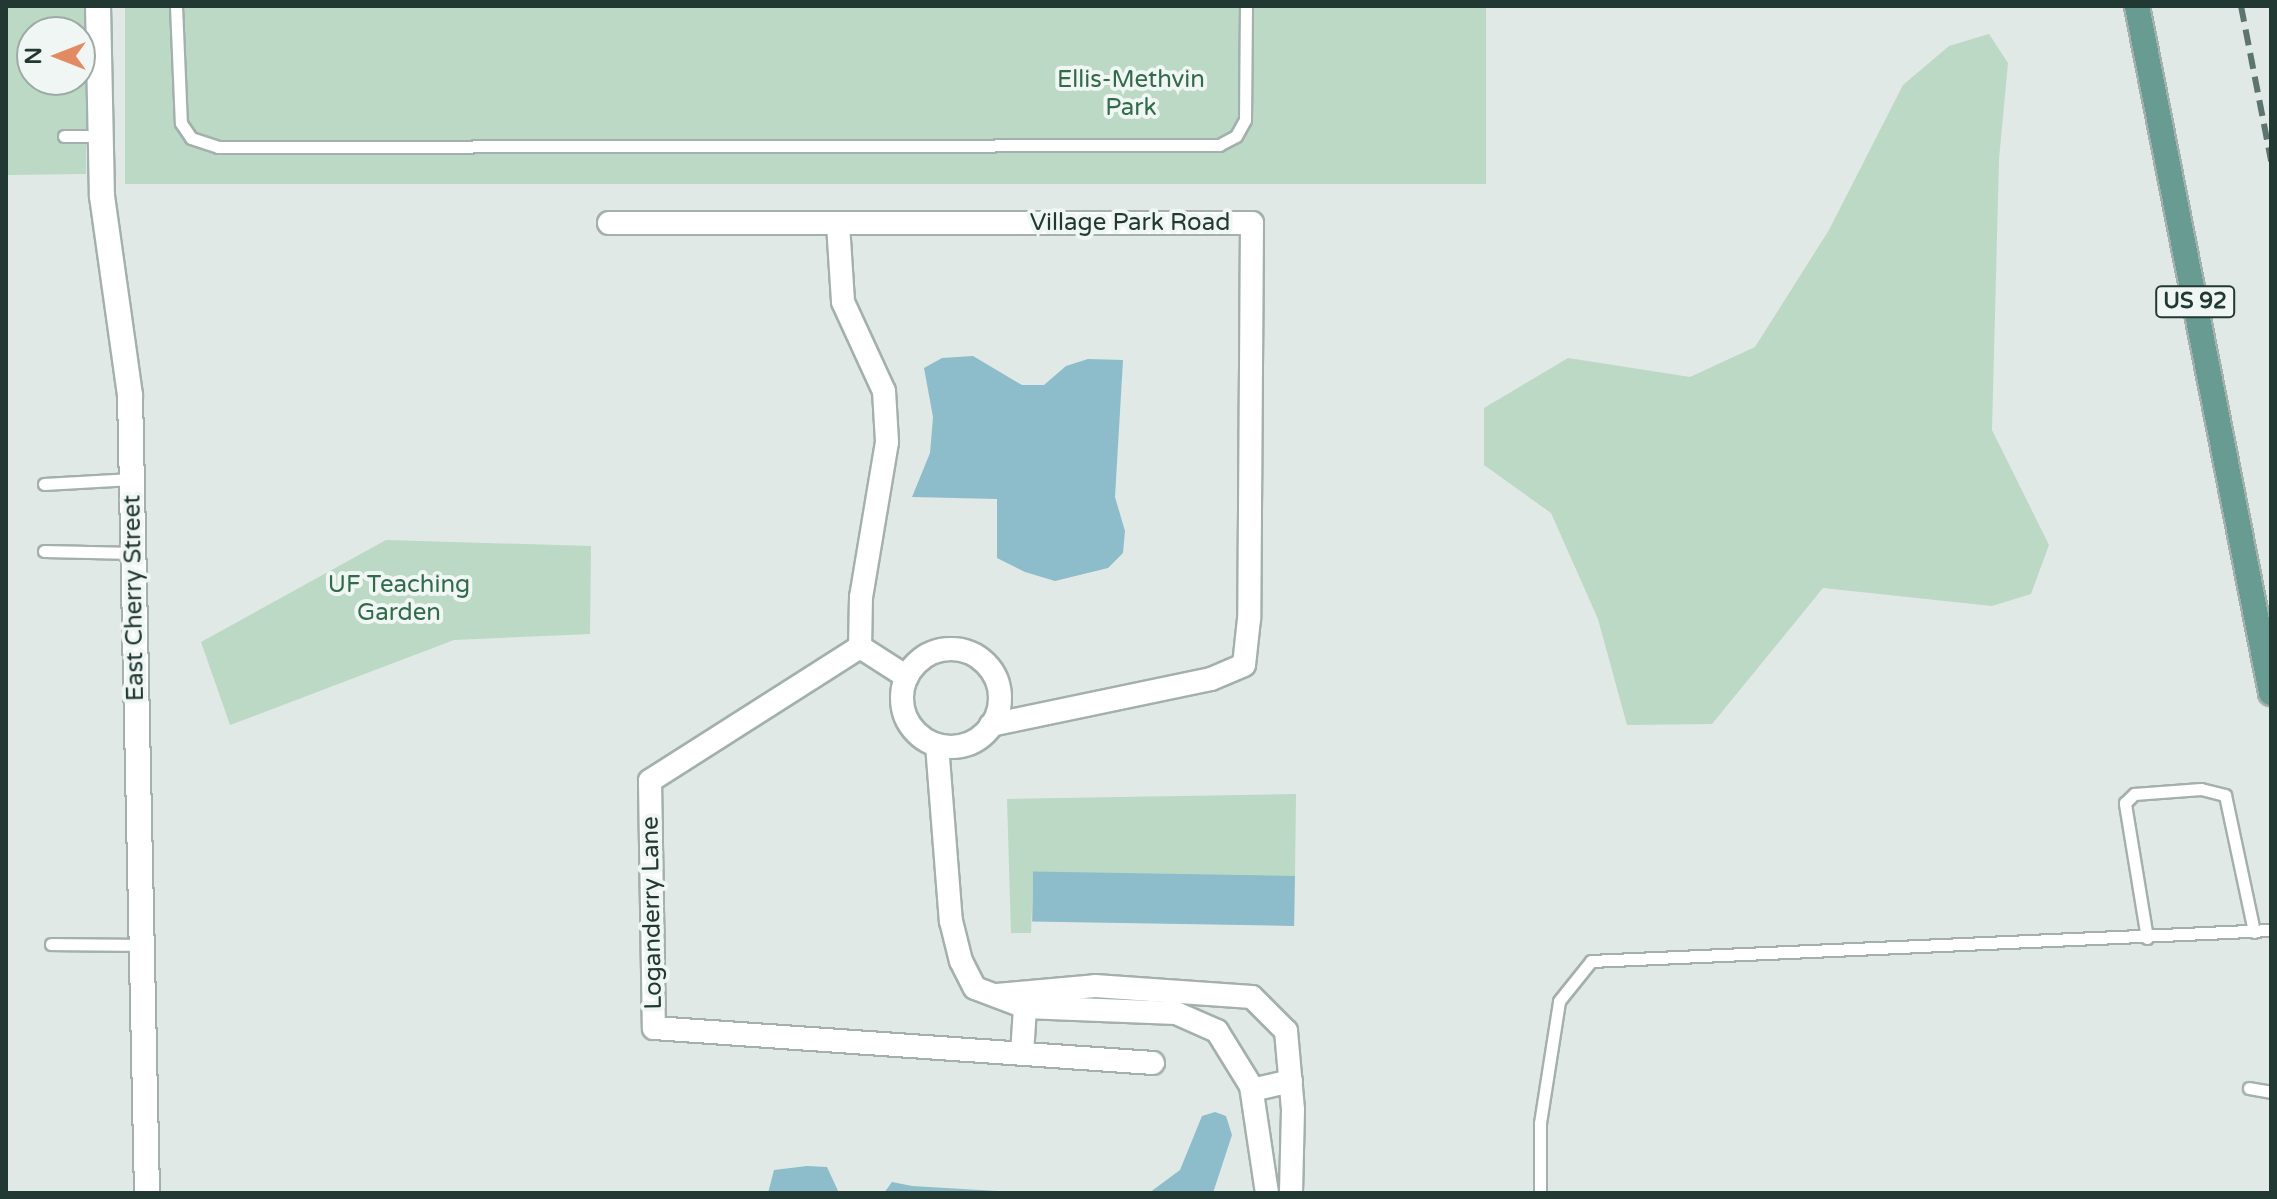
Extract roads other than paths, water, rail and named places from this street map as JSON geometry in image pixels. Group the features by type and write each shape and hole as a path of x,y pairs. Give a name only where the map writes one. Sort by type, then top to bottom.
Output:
{"main road":[{"name":"US 92","path":"2137,6 2271,693"}],"street":[{"name":"East Cherry Street","path":"98,6 103,206 129,374 147,1193"},
{"path":"609,223 838,224 843,302 884,391 887,442 861,597 860,647 907,677"},
{"name":"Village Park Road","path":"838,224 1252,223 1249,619 1244,665 1211,679 991,725 974,742 937,745"},
{"name":"Loganderry Lane","path":"860,647 650,781 654,1028 1153,1063"},
{"path":"991,725 1000,702 999,686 982,659 952,649 936,651 921,659 907,677 902,701 906,717 914,731 937,745 951,921 961,961 975,988 996,996 1025,1007 1184,1016 1217,1031 1252,1090 1267,1192 1290,1192 1291,1081 1286,1031 1252,997 1095,986 996,996"},
{"path":"1184,1016 1187,991"},
{"path":"1022,1054 1025,1007"},
{"path":"1252,1090 1291,1081"}],"lane":[{"path":"176,6 181,123 191,138 218,147 1219,145 1236,136 1245,120 1246,6"},
{"path":"64,136 100,136"},
{"path":"44,484 132,479"},
{"path":"44,551 134,553"},
{"path":"2147,938 2125,803 2134,794 2201,789 2225,795 2254,932"},
{"path":"1540,1193 1540,1123 1559,1001 1591,961 2271,930"},
{"path":"51,944 140,945"},
{"path":"2249,1088 2271,1092"}],"water":[{"path":"973,356 1022,385 1044,385 1066,366 1088,359 1123,360 1115,497 1125,531 1123,553 1108,568 1055,581 1025,572 997,558 997,499 912,497 930,453 933,417 924,368 942,358"},
{"path":"1033,871 1295,876 1294,926 1032,921"},
{"path":"1215,1112 1226,1116 1232,1135 1213,1193 1149,1193 1180,1170 1202,1116"},
{"path":"827,1167 839,1193 768,1193 774,1170"},
{"path":"892,1182 912,1186 1029,1193 884,1193"}],"railway":[{"path":"2241,6 2271,161"}],"park label":[{"name":"Ellis-Methvin Park","path":"1131,94"},
{"name":"UF Teaching Garden","path":"399,599"}]}
